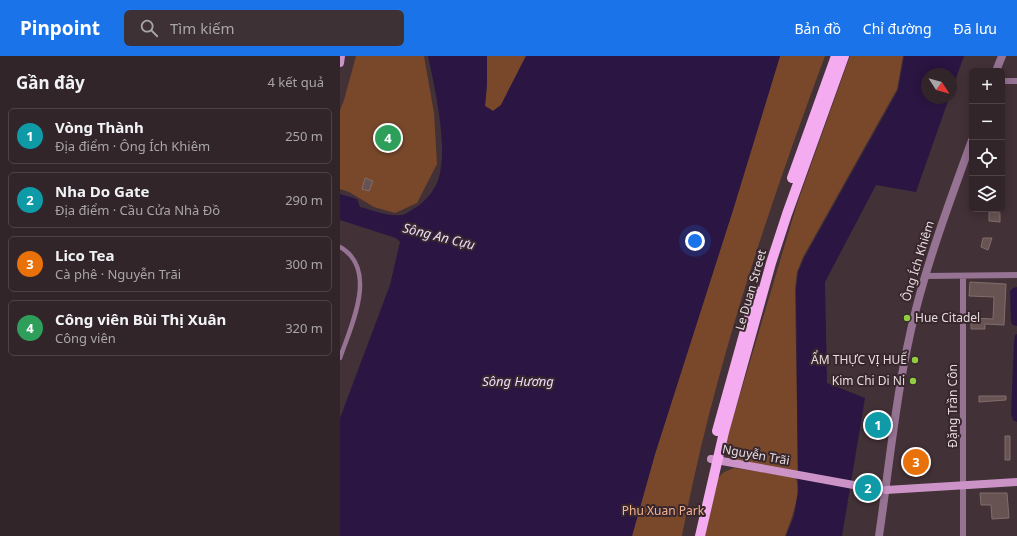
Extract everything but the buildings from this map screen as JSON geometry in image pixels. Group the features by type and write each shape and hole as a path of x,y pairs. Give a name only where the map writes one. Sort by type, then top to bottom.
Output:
{"main road":[{"path":"340,62 341,56"},
{"name":"Le Duan Street","path":"700,536 725,402 776,224 836,56"},
{"name":"Le Duan Street","path":"694,536 714,460 786,214 844,56"},
{"name":"Nguyễn Trãi","path":"714,460 859,486"},
{"path":"886,490 964,484 1017,482"}],"street":[{"path":"997,68 1002,56"},
{"path":"1005,81 1017,81"},
{"name":"Ông Ích Khiêm","path":"879,536 906,353 925,276 969,149"},
{"path":"340,247 353,258 360,271 361,282 360,295 340,358"},
{"path":"925,276 1017,275"},
{"name":"Đặng Trần Côn","path":"963,276 963,536"}],"green space":[{"path":"356,56 424,56 434,113 437,164 417,203 395,213 374,207 349,192 340,189 340,110"},
{"path":"487,56 526,56 501,105 493,111 485,106"},
{"name":"Phu Xuan Park","path":"780,56 825,56 762,233 743,293 709,414 682,536 632,536 655,454 733,210"},
{"path":"850,56 903,56 897,89 803,257 797,272 795,289 798,470 796,472 732,459 725,454 725,445 797,204"},
{"path":"734,468 795,477 798,490 797,498 785,536 705,536 716,480 724,472"}],"water":[{"name":"Sông Hương","path":"428,56 487,56 485,106 493,111 501,105 526,56 780,56 733,210 655,454 632,536 340,536 340,418 390,285 400,242 396,238 340,220 340,194 357,199 360,207 386,214 397,215 407,213 415,208 427,198 433,190 439,177 442,149 440,117"},
{"path":"904,56 964,56 957,75 957,68 921,68 921,104 947,104 916,192 876,185 825,282 827,383 865,398 842,536 786,536 794,516 798,493 796,289 798,272 804,258 898,90"},
{"path":"1017,287 1017,326 1013,325 1011,322 1010,291"},
{"path":"1017,334 1017,422 1013,420 1011,414 1014,342 1015,335"}],"tunnel":[{"path":"859,486 886,490"}],"place":[{"name":"Công viên Bùi Thị Xuân","path":"388,138"},
{"name":"Hue Citadel","path":"907,318"},
{"name":"ẨM THỰC VỊ HUẾ","path":"915,360"},
{"name":"Kim Chi Di Ni","path":"913,381"},
{"name":"Vòng Thành","path":"878,425"},
{"name":"Lico Tea","path":"916,462"},
{"name":"Nha Do Gate","path":"868,488"}],"water label":[{"name":"Sông An Cựu","path":"439,236"}]}
